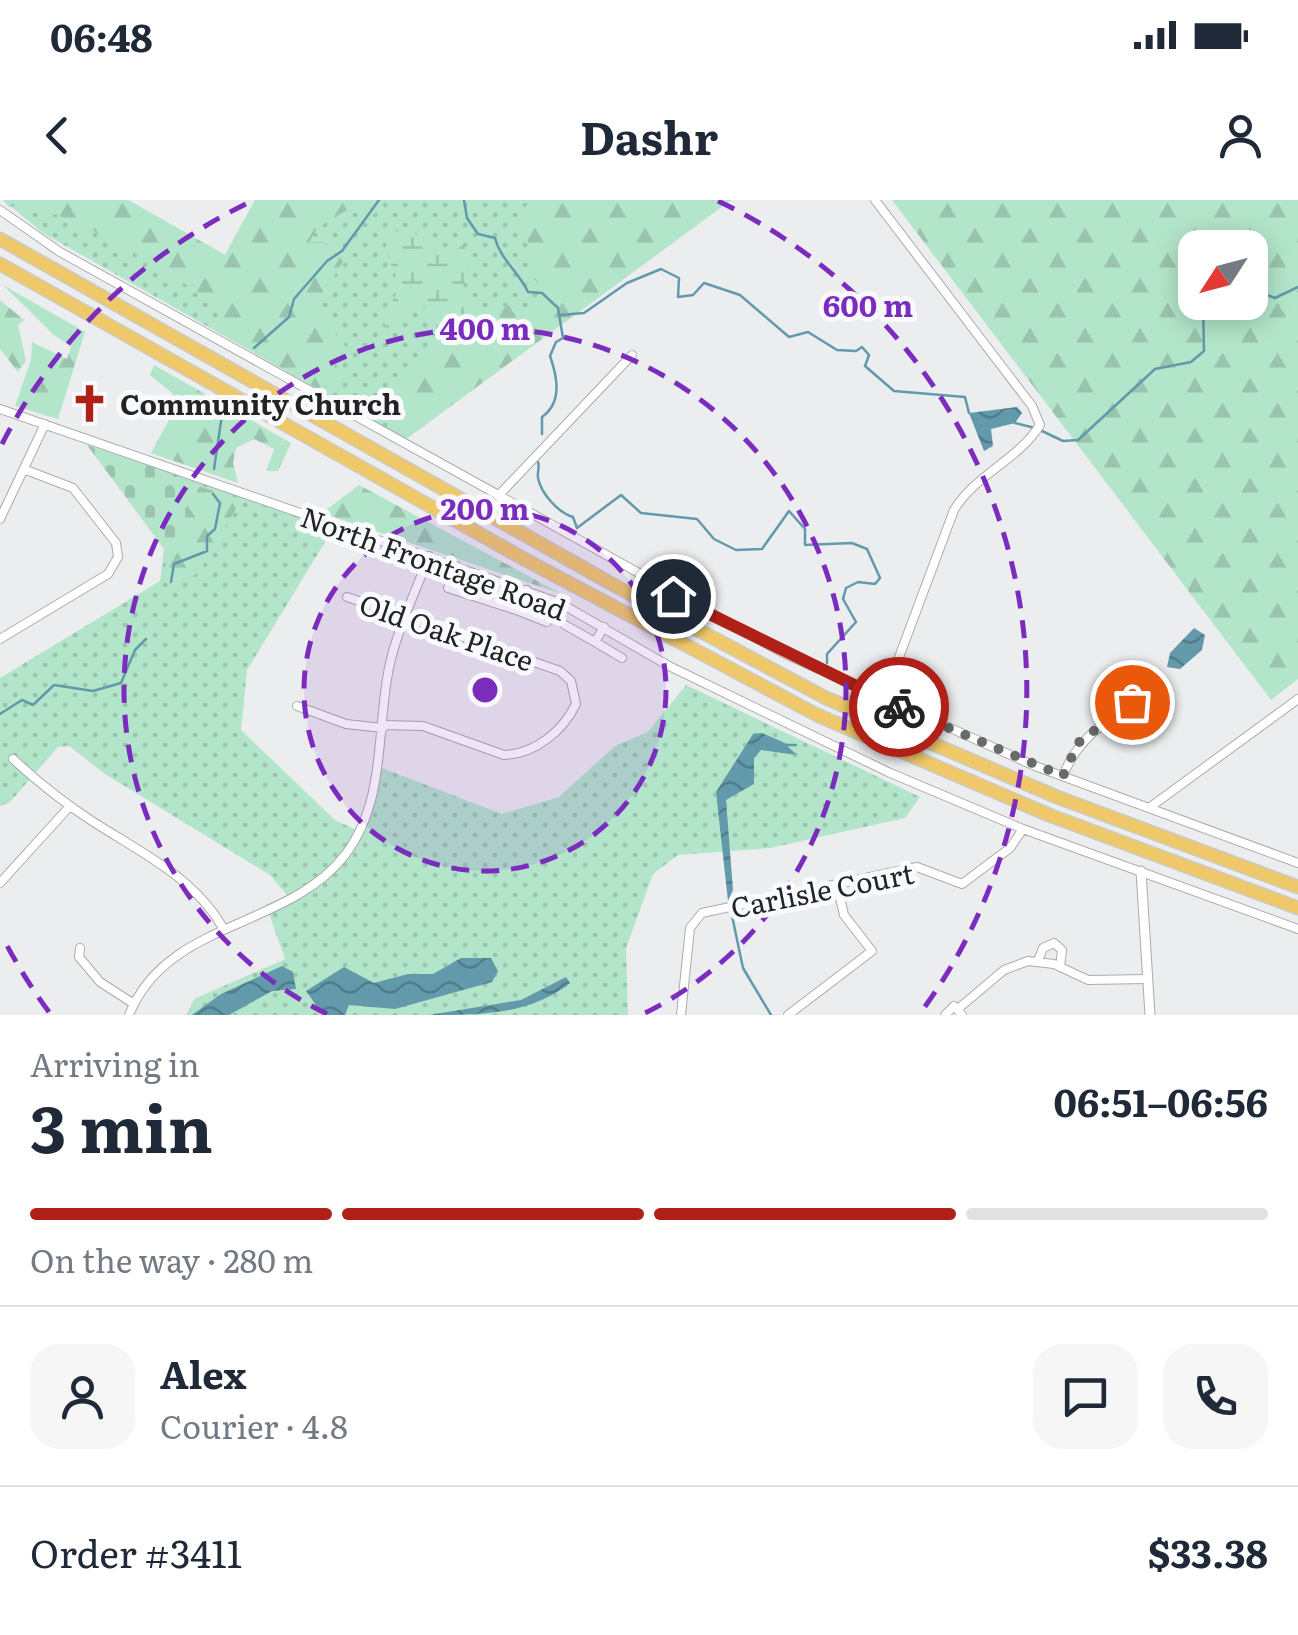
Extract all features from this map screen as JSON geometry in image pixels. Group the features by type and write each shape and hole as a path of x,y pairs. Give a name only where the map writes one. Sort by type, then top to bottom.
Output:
{"highway":[{"path":"0,230 52,268"},
{"path":"0,239 610,583 826,698 1056,797 1298,887"},
{"path":"5,268 524,559 817,714 1049,815 1298,908"}],"street":[{"path":"875,200 1032,406 1040,425 1029,442 973,485 954,510 883,700"},
{"path":"0,210 60,252 728,626 883,700 1063,776 1298,862"},
{"path":"498,496 632,354"},
{"name":"North Frontage Road","path":"0,409 527,590 826,743 1023,829 1298,930"},
{"path":"0,519 45,424"},
{"path":"0,639 108,574 118,556 116,542 72,488 26,470"},
{"path":"129,1015 154,975 176,956 223,928 294,898 341,860 370,804 387,679 429,556"},
{"path":"457,566 448,588 548,622"},
{"path":"519,612 527,590"},
{"name":"Old Oak Place","path":"347,598 548,666 568,678 576,704 565,723 522,754 504,755 423,726 383,726"},
{"path":"565,624 622,658"},
{"path":"595,642 604,627"},
{"path":"1063,776 1078,743 1125,709 1143,689"},
{"path":"1149,808 1298,699"},
{"path":"297,706 346,724 383,726"},
{"path":"13,759 70,806 206,900 223,928"},
{"path":"0,882 70,806"},
{"name":"Carlisle Court","path":"681,1015 690,928 698,915 916,867 955,884 964,884 1010,848 1023,829"},
{"path":"1141,871 1150,1015"},
{"path":"788,1015 872,952 844,915 837,885"},
{"path":"1038,961 1044,948 1054,944 1062,950 1060,967"},
{"path":"80,948 79,958 91,975 134,1004"},
{"path":"946,1015 949,1008 961,1012 1004,970 1038,961 1088,980 1148,979"}],"green space":[{"path":"3,200 128,200 225,255 255,200 731,200 406,439 43,233"},
{"path":"3,200 128,200 225,255 255,200 387,200 372,216 349,209 318,227 309,242 324,242 343,261 319,302 324,319 347,348 336,363 341,384 317,388 216,331 221,307 118,244 58,216 9,207"},
{"path":"531,200 731,200 406,439 387,428 391,392 404,374 477,308 515,305 538,310 547,293 527,272 532,253 519,215"},
{"path":"892,200 1298,200 1298,679 1271,700"},
{"path":"399,228 450,253 463,245 469,256 463,289 477,308 438,343 432,333 435,319 429,307 415,305 387,329 383,319 399,288 386,248 391,234"},
{"path":"3,285 85,332 58,419 15,406 31,360 32,342 67,359 71,346 54,335"},
{"path":"0,300 24,320 18,325 26,361 18,372 0,349"},
{"path":"154,365 291,443 278,471 266,471 274,449 254,439 236,448 233,463 238,483 151,453 176,407 173,394 150,375"},
{"path":"87,445 160,469 200,523 164,549"},
{"path":"160,469 333,529 247,670 241,730 335,820 363,833 382,768 502,814 559,797 615,746 648,732 686,685 920,797 905,818 770,848 678,855 653,874 626,948 628,1015 186,1015 194,999 285,959 266,905 287,895 270,875 105,774 69,746 58,747 10,802 0,806 0,678 160,581 164,549 200,523"},
{"path":"168,476 241,500 199,572 181,583 164,577 168,545 195,522"},
{"path":"359,485 562,594 322,513"}],"water":[{"path":"1017,407 1022,413 1015,423 991,429 993,446 984,451 969,413"},
{"path":"1194,628 1205,635 1202,650 1180,669 1167,667 1170,653"},
{"path":"762,733 783,742 797,755 761,750 754,758 754,784 726,800 733,890 728,901 716,792 753,734"},
{"path":"461,958 491,958 498,971 492,982 395,1009 349,1005 345,1015 323,1015 306,991 344,967 374,983 408,974 433,974"},
{"path":"282,966 293,972 296,989 272,991 229,1015 192,1015 221,994"},
{"path":"566,977 570,983 555,994 521,1007 429,1015 521,1000"}],"waterway":[{"path":"254,348 289,317 294,299 327,261 342,251 379,200"},
{"path":"464,200 467,218 478,234 495,238 528,292 542,293 558,308 563,338 556,342 550,356 556,396 542,417 542,434"},
{"path":"561,315 584,313 627,283 661,269 679,278 678,297 693,295 704,283 740,295 789,337 808,332 837,350 856,351 862,347 869,355 865,366 894,391 965,397 969,413"},
{"path":"1268,295 1275,298 1298,287"},
{"path":"1042,431 1063,441 1078,440 1155,369 1191,362 1204,351 1203,320"},
{"path":"214,469 223,408"},
{"path":"1015,423 1035,428"},
{"path":"538,462 543,490 557,507 573,517 577,528 621,495 641,513 697,519 714,539 736,550 762,549 789,511 805,529 805,545 852,543 867,549 880,578 875,584 858,582 846,588 843,599 856,622 827,654 827,663"},
{"path":"171,582 174,564 207,551 207,536 215,529 220,503 213,494"},
{"path":"0,714 22,700 33,705 54,685 93,691 121,683 135,650 146,639"},
{"path":"785,745 796,745"},
{"path":"731,911 743,968 771,1015"}],"way so far":[{"path":"899,707 1063,776 1078,743 1132,702"}],"place":[{"name":"Community Church","path":"90,403"}],"route":[{"path":"673,596 899,707"}]}
